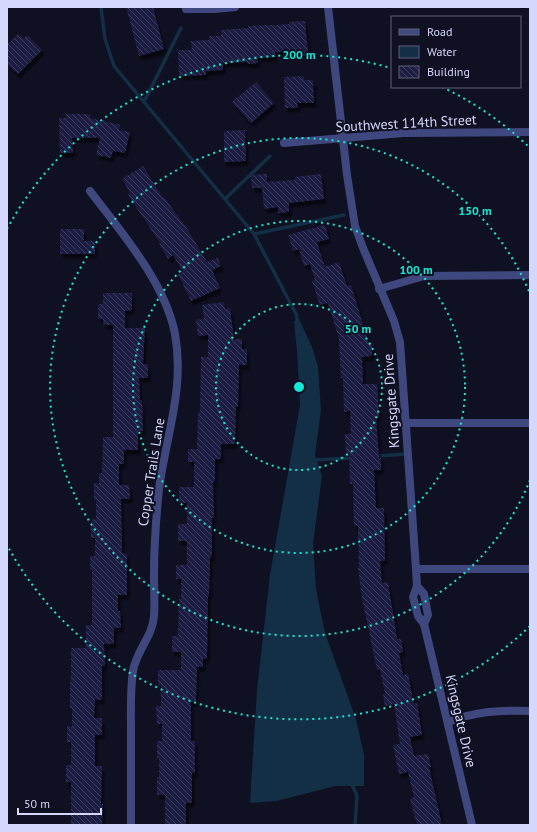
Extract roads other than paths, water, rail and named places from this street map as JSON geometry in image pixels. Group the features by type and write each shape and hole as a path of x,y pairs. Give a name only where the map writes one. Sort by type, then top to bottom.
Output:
{"street":[{"path":"186,8 215,9 235,7"},
{"name":"Kingsgate Drive","path":"328,7 350,196 356,226 379,289 394,321 400,342 416,586 424,594 428,615 424,624 472,825"},
{"name":"Southwest 114th Street","path":"284,143 404,133 530,132"},
{"name":"Copper Trails Lane","path":"90,191 140,258 154,280 175,333 178,368 175,410 164,456 154,540 154,616 150,634 141,648 133,670 131,711 131,825"},
{"path":"379,289 424,276 530,275"},
{"path":"406,423 530,423"},
{"path":"416,569 530,569"},
{"path":"448,722 464,716 486,712 530,711"}],"water":[{"path":"299,319 312,347 318,367 321,410 315,455 322,476 313,543 316,589 325,633 356,719 364,755 364,786 335,786 277,801 250,803 257,690 270,575 300,405 294,321"}],"waterway":[{"path":"101,7 105,39 114,66 254,234 296,314 298,323"},
{"path":"144,102 181,28"},
{"path":"225,199 270,156"},
{"path":"254,234 344,215"},
{"path":"375,456 408,454"},
{"path":"313,460 353,458"},
{"path":"351,782 357,796 355,825"}]}
